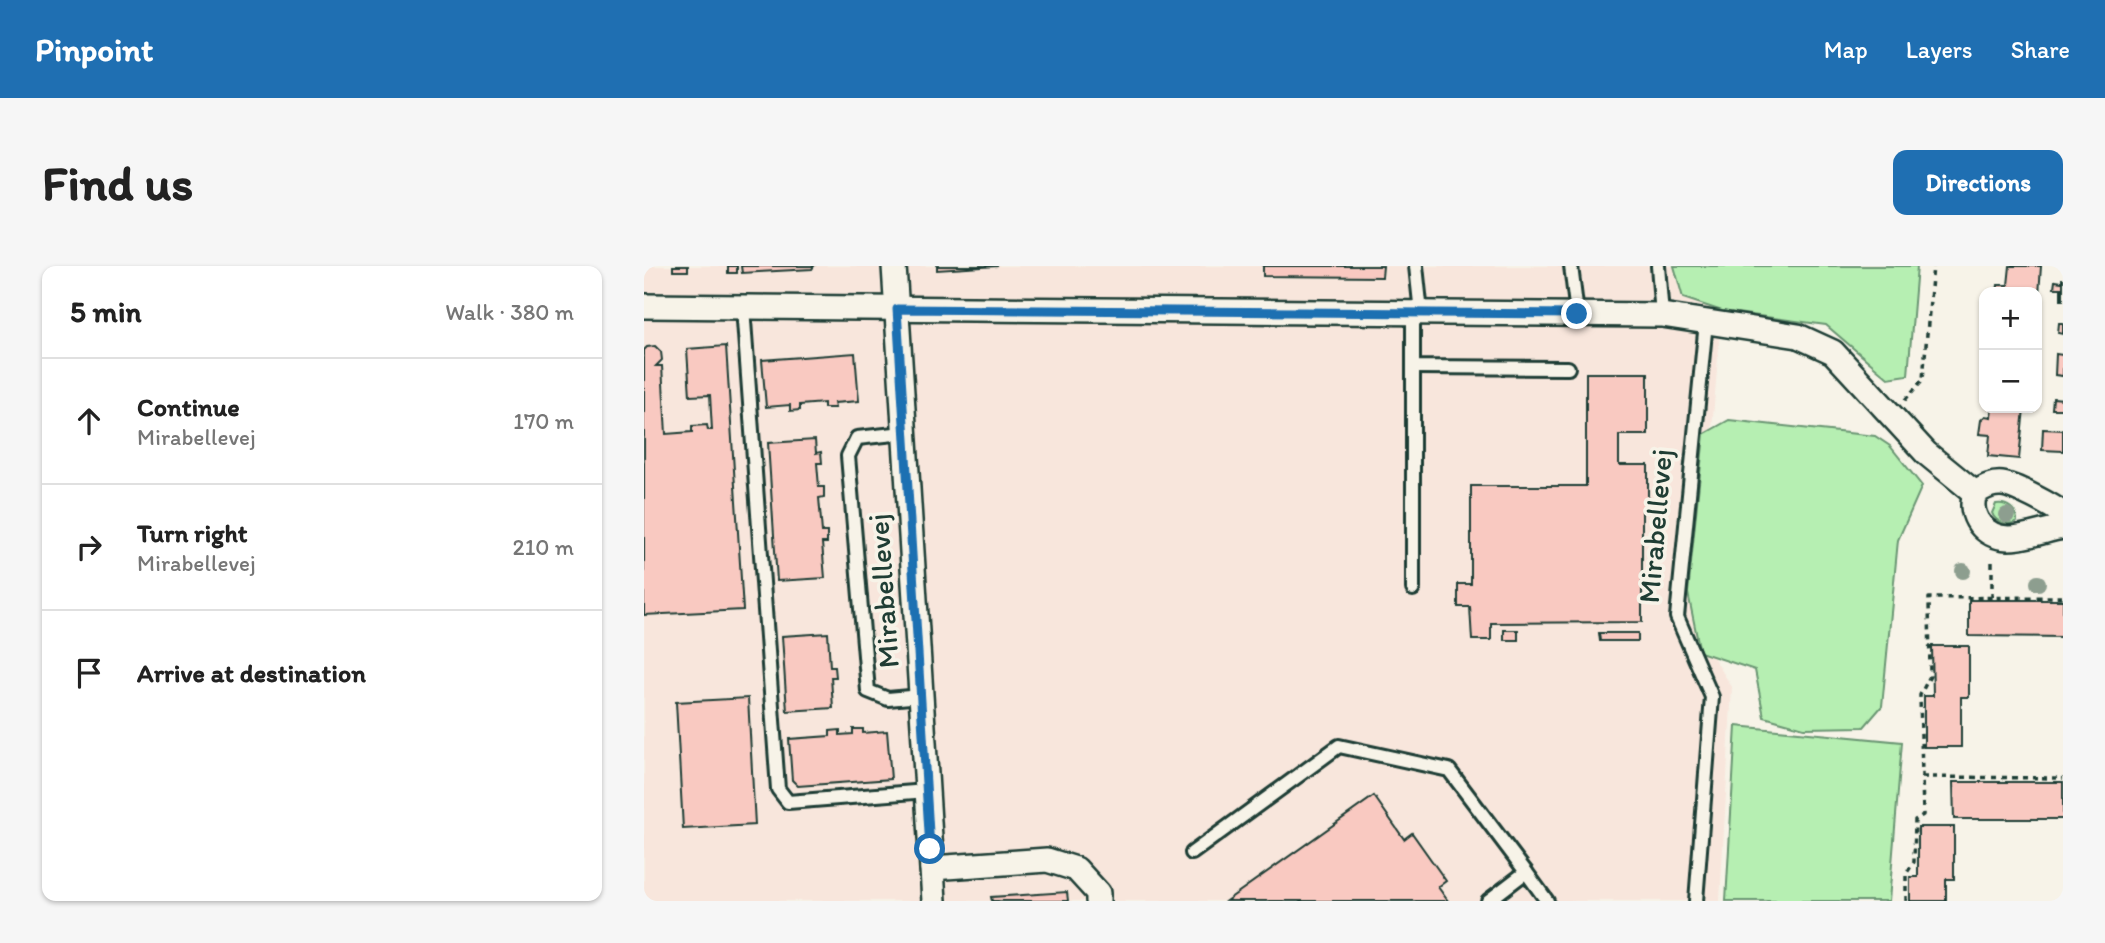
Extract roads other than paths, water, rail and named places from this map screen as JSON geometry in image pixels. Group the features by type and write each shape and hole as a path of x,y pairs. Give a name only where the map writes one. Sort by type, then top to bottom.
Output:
{"street":[{"name":"Mirabellevej","path":"894,266 934,901"},
{"path":"644,306 1661,315 1798,336 1832,352 1926,453 1975,493"},
{"path":"2004,484 2061,509 2007,538 1986,531 1978,523 1972,510 1975,493 1988,485 2004,484"},
{"path":"932,868 1047,860 1076,869 1098,893 1098,901"}],"lane":[{"path":"1413,589 1416,266"},
{"path":"1571,266 1577,314"},
{"path":"1658,266 1661,315"},
{"path":"743,307 778,789 788,802 927,792"},
{"name":"Mirabellevej","path":"1696,901 1712,697 1677,617 1706,322"},
{"path":"1413,367 1568,368"},
{"path":"904,433 857,438 848,456 868,691 888,699 921,696"},
{"path":"1192,853 1339,747 1449,769 1547,901"},
{"path":"1488,901 1525,872"}]}
